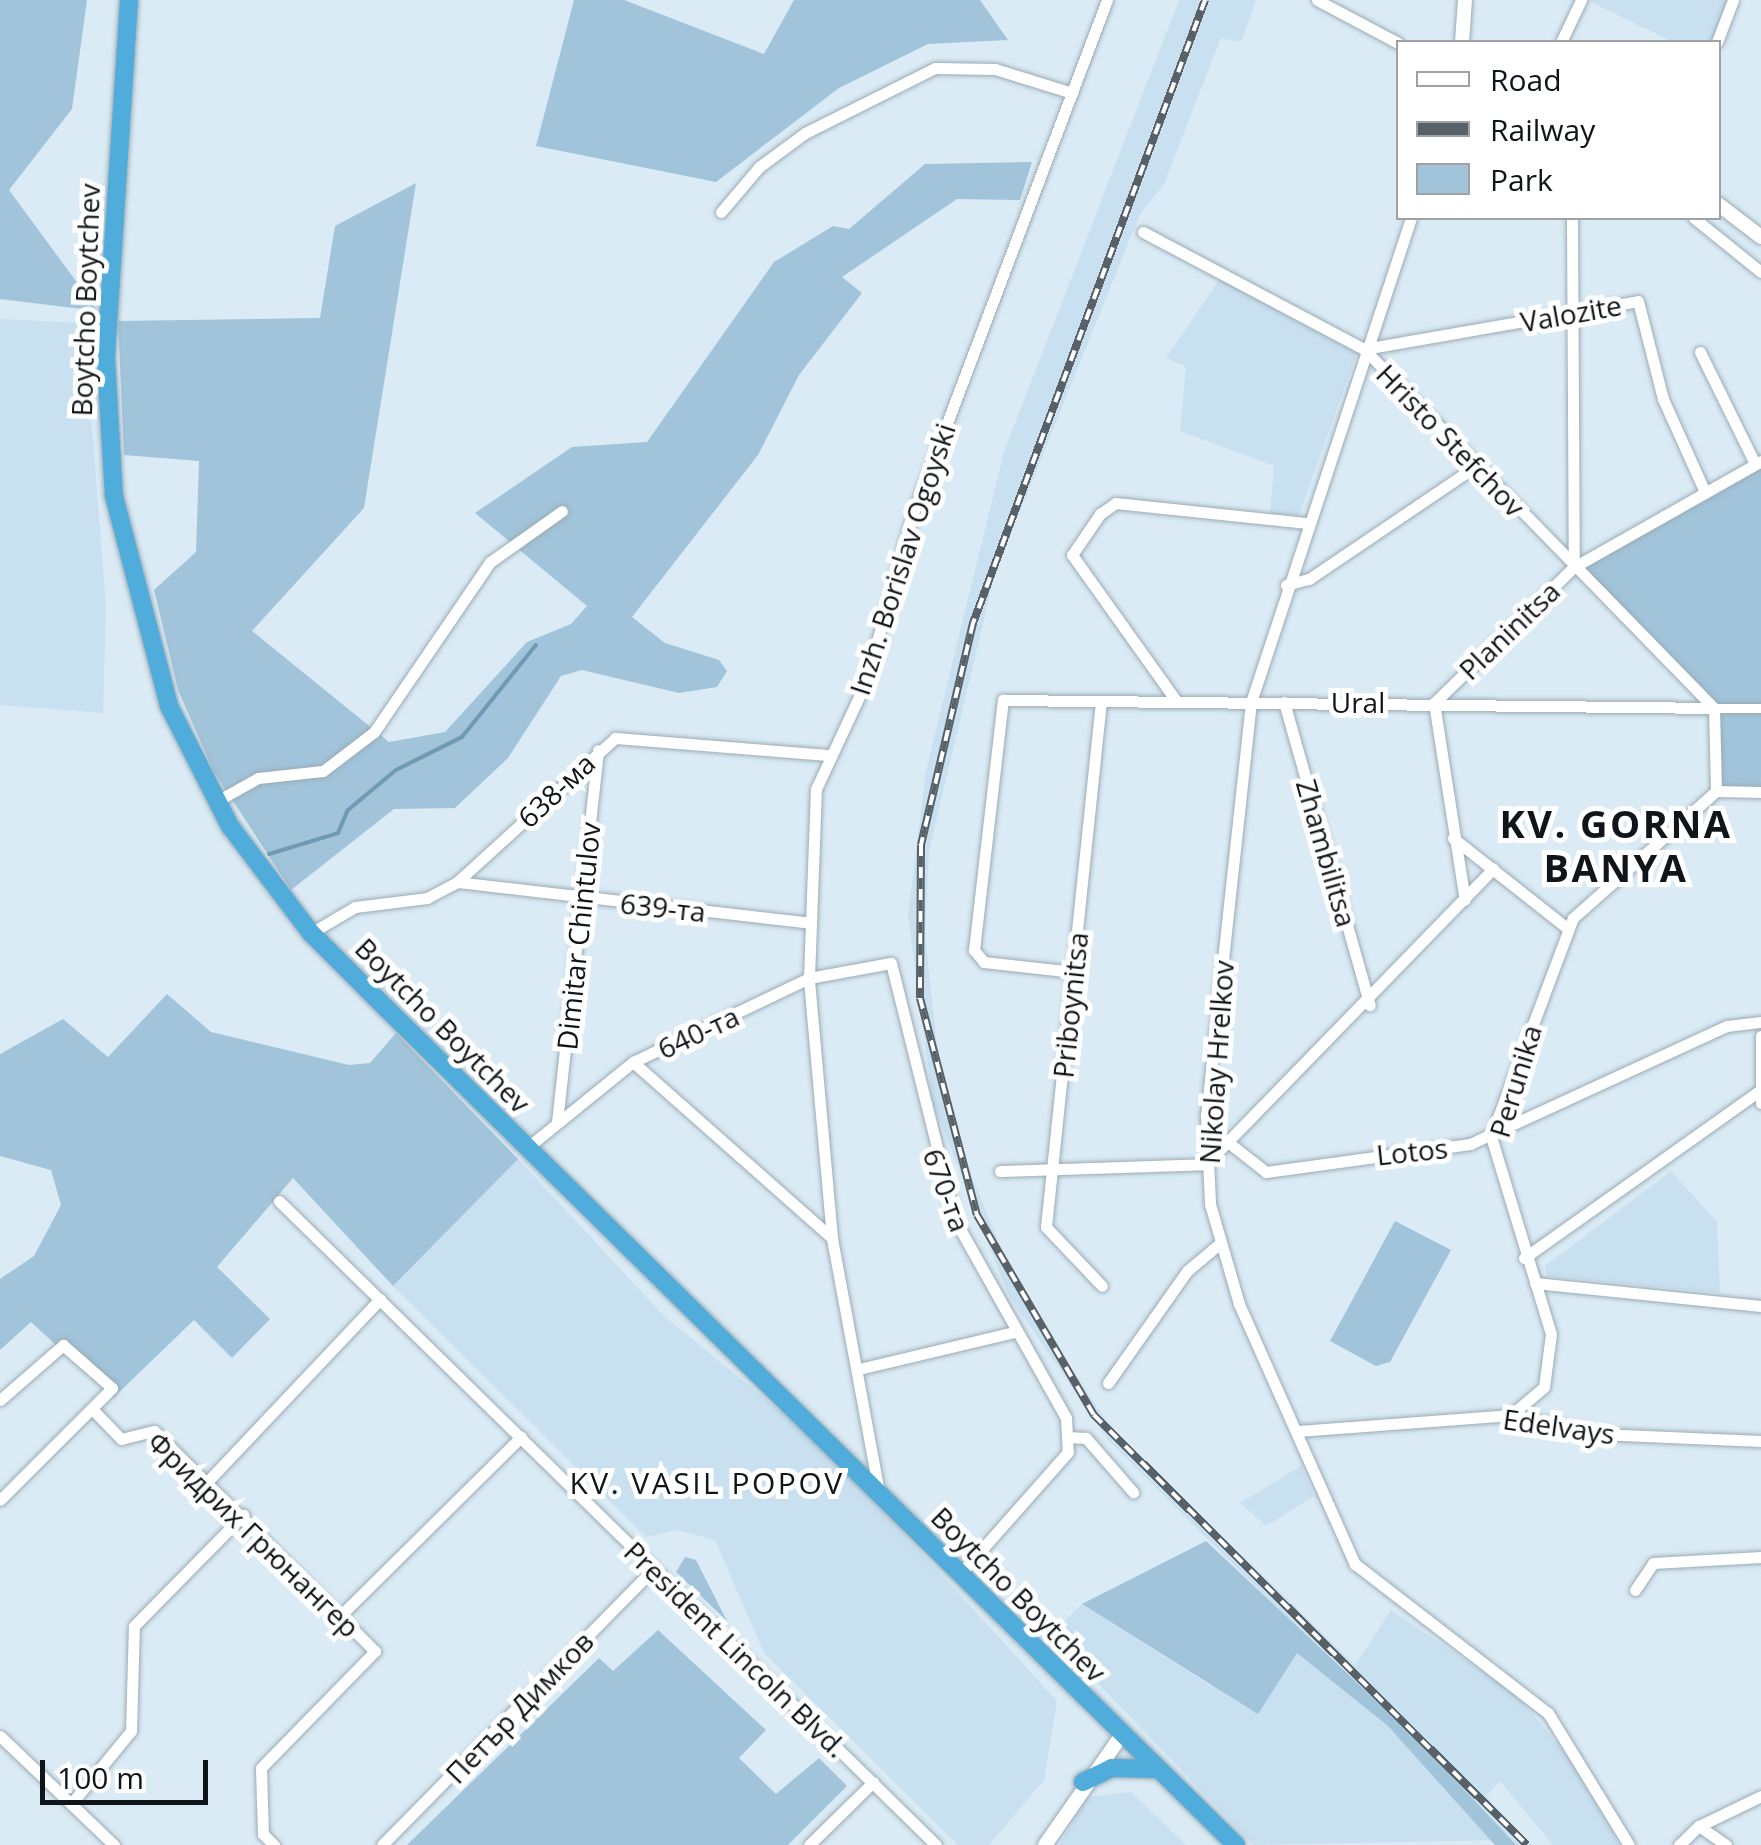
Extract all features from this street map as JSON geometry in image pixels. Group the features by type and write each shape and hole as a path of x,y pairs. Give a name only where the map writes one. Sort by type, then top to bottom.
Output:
{"highway":[{"name":"Boytcho Boytchev","path":"129,0 106,358 110,460 135,598 169,706 217,801 312,932 1120,1736 1236,1845"},
{"path":"1083,1782 1112,1768 1156,1769"}],"street":[{"name":"Inzh. Borislav Ogoyski","path":"880,1493 832,1238 809,978 814,810 828,756 865,684 912,513 1107,0"},
{"path":"1318,0 1396,42"},
{"path":"1462,40 1465,0"},
{"path":"1562,40 1582,0"},
{"path":"1718,40 1734,0"},
{"path":"722,212 759,167 805,133 935,68 995,69 1072,93"},
{"path":"1721,206 1761,237"},
{"name":"Nikolay Hrelkov","path":"1410,220 1306,523 1252,702 1206,1164 1218,1245 1362,1572 1548,1713 1630,1845"},
{"path":"1572,220 1574,567"},
{"path":"1696,220 1761,272"},
{"name":"Hristo Stefchov","path":"1143,232 1364,349 1714,708"},
{"name":"Valozite","path":"1364,349 1638,301 1663,399 1704,492"},
{"path":"1700,352 1758,463"},
{"name":"Planinitsa","path":"1465,900 1434,703 1574,567 1758,463"},
{"path":"1286,585 1309,579 1476,466"},
{"path":"1177,702 1072,555 1116,503 1306,523"},
{"path":"217,801 258,778 323,770 374,732 490,562 562,510"},
{"name":"Ural","path":"1074,972 984,962 974,950 1003,700 1714,708"},
{"name":"Priboynitsa","path":"1101,701 1046,1227 1102,1286"},
{"name":"Zhambilitsa","path":"1284,702 1370,1005"},
{"path":"1761,708 1714,708 1716,792 1761,792"},
{"name":"638-ма","path":"312,932 355,907 427,898 457,882 615,738 828,756"},
{"name":"Dimitar Chintulov","path":"557,1122 598,750"},
{"name":"Perunika","path":"1510,1415 1547,1380 1550,1328 1524,1258 1492,1136 1567,928 1716,792"},
{"path":"1453,838 1567,928"},
{"path":"1000,1171 1052,1166 1206,1164 1370,1005 1493,870"},
{"name":"639-та","path":"457,882 809,922"},
{"name":"640-та","path":"528,1148 633,1062 809,978 890,963"},
{"name":"670-та","path":"890,963 954,1220 1014,1332 1059,1396 1067,1438"},
{"name":"Lotos","path":"1230,1142 1266,1172 1492,1136 1727,1026 1761,1022"},
{"path":"1524,1258 1760,1097 1761,1036"},
{"path":"633,1062 832,1238"},
{"name":"President Lincoln Blvd.","path":"278,1200 936,1845"},
{"path":"1108,1384 1187,1272 1218,1245"},
{"path":"1535,1282 1761,1306"},
{"path":"207,1482 380,1299"},
{"path":"858,1369 1014,1332"},
{"path":"0,1400 63,1345 112,1385 94,1410 0,1500"},
{"name":"Фридрих Грюнангер","path":"94,1410 121,1439 149,1428 243,1516 375,1651 261,1768 263,1834 274,1845"},
{"name":"Edelvays","path":"1298,1431 1510,1415 1599,1434 1761,1441"},
{"path":"342,1614 521,1437"},
{"path":"960,1574 1068,1452 1067,1438 1086,1438 1133,1492"},
{"path":"71,1804 131,1731 134,1626 243,1516"},
{"path":"1635,1590 1653,1563 1761,1557"},
{"name":"Петър Димков","path":"382,1845 654,1568"},
{"path":"0,1736 114,1845"},
{"path":"1046,1845 1083,1782 1120,1736"},
{"path":"809,1845 873,1782"},
{"path":"1679,1845 1699,1826 1761,1796"},
{"path":"1699,1826 1726,1845"}],"shaded area":[{"path":"1179,0 1256,0 1241,42 1221,38 1164,184 1140,214 995,573 929,851 925,937 939,1063 959,1146 1017,1286 1111,1428 1355,1665 1391,1610 1518,1696 1586,1779 1619,1845 1553,1845 1500,1781 1486,1796 1532,1845 1516,1845 1108,1440 1008,1294 933,1103 908,916 926,771 1004,452"},
{"path":"1587,0 1733,0 1718,40 1669,40"},
{"path":"1220,279 1357,353 1299,515 1270,514 1274,466 1180,431 1186,367 1166,358"},
{"path":"0,319 84,323 106,608 103,713 0,705"},
{"path":"518,1159 664,1316 785,1415 896,1525 1057,1701 1044,1780 989,1845 958,1845 764,1653 715,1540 677,1530 646,1537 393,1286"},
{"path":"1671,1171 1717,1222 1720,1293 1547,1276 1545,1266"},
{"path":"1301,1466 1314,1496 1266,1526 1240,1503"},
{"path":"1082,1604 1211,1686 1297,1652 1388,1726 1499,1840 1253,1845 1051,1634"},
{"path":"1131,1792 1186,1845 1059,1845 1087,1797"}],"green space":[{"path":"0,0 87,0 72,109 9,190 98,311 0,299"},
{"path":"574,0 624,0 764,54 794,0 980,0 1008,40 928,44 839,88 716,182 536,146"},
{"path":"1032,162 1020,200 957,199 842,277 862,293 799,375 758,455 632,617 665,643 719,660 727,671 717,687 679,693 582,670 561,676 508,758 455,808 394,809 291,890 214,772 178,690 154,590 196,552 199,461 124,455 118,321 320,318 335,226 416,183 364,508 252,631 389,742 445,732 527,642 571,624 587,606 475,513 572,447 647,442 774,262 833,226 849,229 925,164"},
{"path":"1761,461 1761,792 1716,791 1714,708 1574,567"},
{"path":"167,994 211,1032 349,1065 370,1063 396,1033 518,1159 393,1286 293,1178 217,1267 270,1319 232,1358 194,1320 113,1398 31,1322 0,1350 0,1279 34,1256 61,1205 51,1170 0,1156 0,1054 63,1019 108,1057"},
{"path":"1395,1221 1451,1250 1390,1362 1376,1366 1330,1341"},
{"path":"1206,1541 1415,1737 1516,1845 1495,1845 1388,1726 1297,1653 1258,1714 1082,1604"},
{"path":"685,1557 696,1560 727,1621 676,1572"},
{"path":"658,1630 766,1730 739,1758 776,1794 819,1758 847,1786 788,1845 407,1845 599,1658 613,1671"}],"waterway":[{"path":"269,854 338,833 348,810 396,770 462,737 536,645"}],"railway":[{"path":"1205,0 973,623 921,845 920,998 977,1215 1094,1415 1527,1845"}],"district":[{"name":"KV. GORNA BANYA","path":"1616,846"},
{"name":"KV. VASIL POPOV","path":"707,1483"}]}
